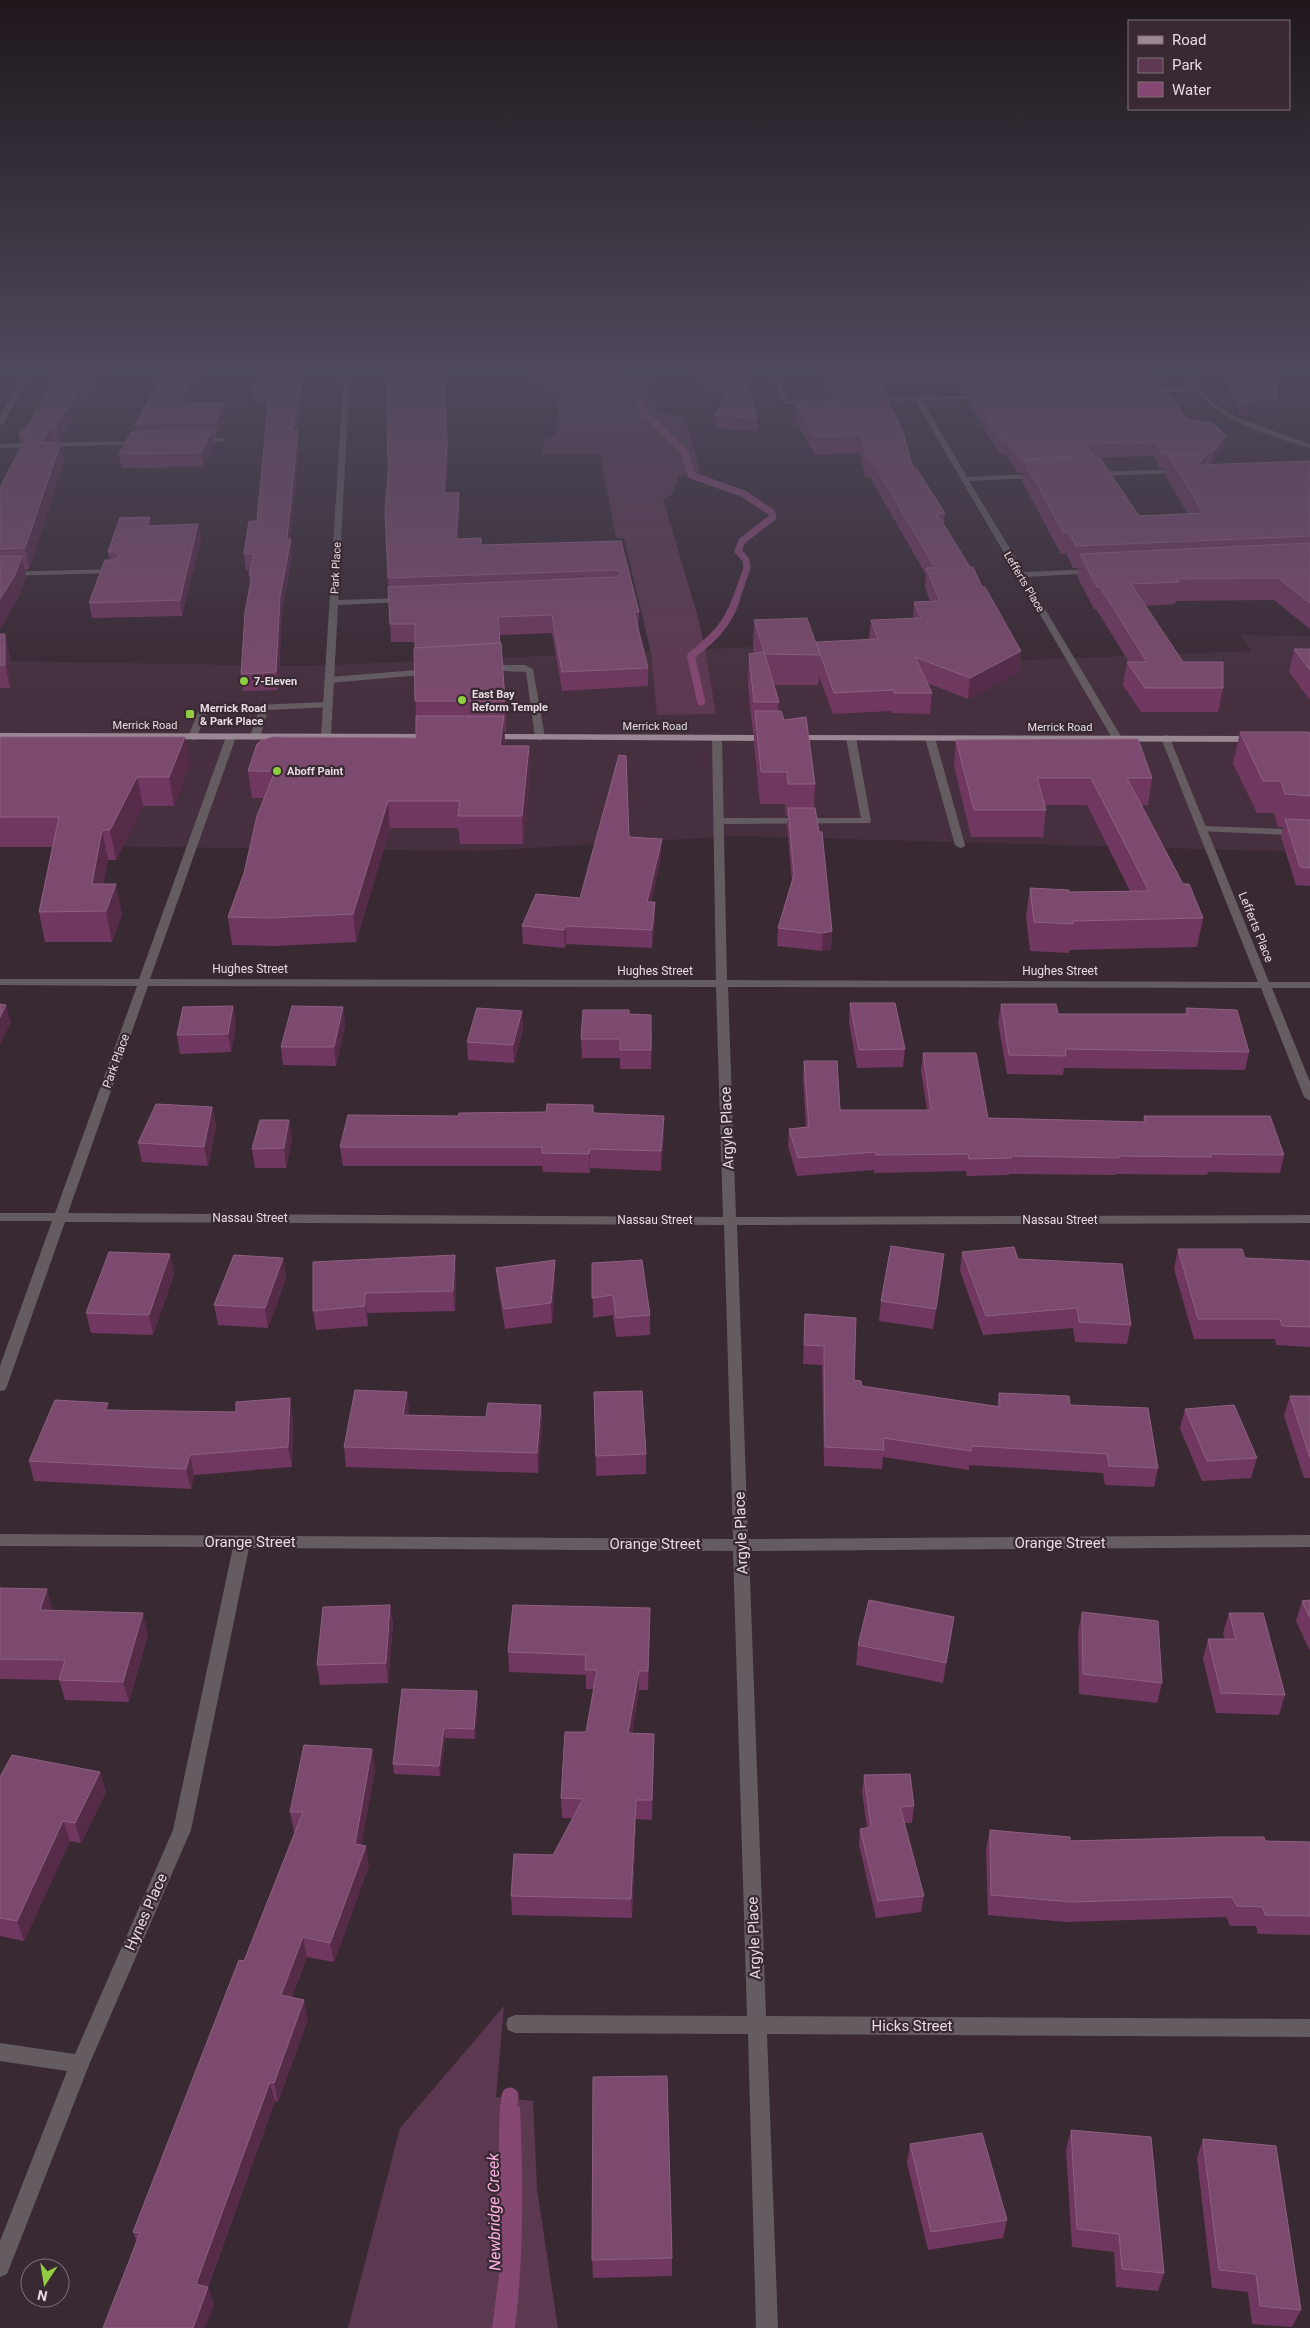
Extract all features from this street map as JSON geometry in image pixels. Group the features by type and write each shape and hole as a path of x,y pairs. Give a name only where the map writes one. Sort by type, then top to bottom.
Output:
{"main road":[{"name":"Merrick Road","path":"0,736 443,737"},
{"name":"Merrick Road","path":"482,737 1262,738"}],"street":[{"name":"Park Place","path":"326,737 341,479"},
{"path":"964,479 973,479"},
{"name":"Lefferts Place","path":"964,479 1117,738"},
{"path":"1020,575 1107,571"},
{"path":"0,574 116,572"},
{"path":"334,603 412,600"},
{"path":"472,669 525,668 530,671 540,737"},
{"path":"330,680 443,671"},
{"path":"193,737 203,709 328,705"},
{"path":"255,737 264,707"},
{"name":"Park Place","path":"0,1386 231,737"},
{"name":"Argyle Place","path":"717,738 722,985 766,2328"},
{"path":"718,821 866,821 851,738"},
{"path":"930,738 960,845"},
{"name":"Lefferts Place","path":"1166,738 1310,1097"},
{"path":"1203,829 1310,833"},
{"name":"Hughes Street","path":"0,982 1310,985"},
{"name":"Nassau Street","path":"0,1217 730,1221 1310,1219"},
{"name":"Orange Street","path":"0,1540 741,1545 1310,1540"},
{"name":"Hynes Place","path":"0,2267 80,2064 182,1830 242,1542"},
{"name":"Hicks Street","path":"515,2024 1310,2028"},
{"path":"0,2052 80,2064"}],"shaded area":[{"path":"1240,635 1310,636 1310,852 738,836 480,851 0,845 0,661 307,666 914,640 927,664 1251,651"}],"green space":[{"path":"605,479 678,479 671,495 663,499 697,614 705,648 716,714 657,715 651,653 624,538 616,538"},
{"path":"504,2006 496,2097 533,2101 537,2189 558,2328 348,2328 400,2128"}],"water":[{"path":"500,2104 520,2107 522,2218 515,2328 492,2328 499,2275 497,2198"}],"building":[{"path":"5,479 49,479 25,548 0,549 0,488"},
{"path":"261,479 293,479 287,539 291,539 280,596 276,672 241,674 245,612 252,575 249,575 254,554 244,554 249,521 257,521"},
{"path":"388,479 445,479 444,493 459,493 456,539 481,538 481,545 621,541 639,612 634,612 648,668 562,672 552,615 498,617 500,643 415,648 415,624 390,624 388,587 616,577 622,573 616,570 388,578 385,511"},
{"path":"883,479 923,479 945,513 937,514 970,567 973,567 982,587 985,587 1021,651 970,678 915,657 932,693 894,693 893,690 834,693 816,642 878,639 871,620 921,618 914,602 940,601 926,568 935,568"},
{"path":"1034,479 1114,479 1139,516 1204,513 1183,479 1310,479 1310,536 1076,546 1069,532 1063,532"},
{"path":"150,517 147,526 198,524 180,600 89,603 105,560 113,560 119,556 116,552 108,552 120,518"},
{"path":"1310,543 1310,603 1278,578 1177,579 1179,582 1131,584 1183,662 1223,662 1223,688 1145,688 1127,662 1147,662 1100,587 1097,587 1080,554"},
{"path":"0,556 22,556 15,575 0,599"},
{"path":"807,618 820,655 765,654 754,620"},
{"path":"0,634 5,634 5,665 0,665"},
{"path":"501,643 505,701 415,701 414,648"},
{"path":"1294,649 1310,649 1310,670"},
{"path":"764,652 779,702 754,702 749,654"},
{"path":"755,711 781,711 784,720 806,717 815,784 788,784 787,772 761,772"},
{"path":"416,716 504,716 500,746 529,746 522,816 458,816 460,801 388,801 353,914 270,918 228,917 244,873 257,816 275,771 248,771 257,744 262,740 273,737 416,738"},
{"path":"1240,732 1309,732 1310,796 1285,794 1281,781 1263,781"},
{"path":"0,737 185,737 169,777 137,777 110,830 102,830 92,884 116,884 106,911 39,912 59,817 0,817"},
{"path":"1138,739 1152,778 1127,778 1183,884 1189,884 1203,918 1073,921 1073,924 1034,922 1030,888 1069,890 1069,892 1149,891 1091,778 1037,778 1046,810 974,810 956,740"},
{"path":"619,755 626,756 629,837 662,839 647,902 655,902 652,930 566,926 564,930 522,926 536,894 580,898"},
{"path":"788,808 815,808 819,832 822,832 832,931 823,933 778,928 794,875"},
{"path":"1285,819 1310,820 1310,868 1300,867"},
{"path":"850,1003 895,1003 905,1049 859,1050"},
{"path":"0,1004 6,1005 0,1017"},
{"path":"1001,1004 1056,1004 1058,1014 1188,1014 1186,1008 1237,1010 1249,1052 1065,1049 1066,1056 1009,1055"},
{"path":"233,1006 228,1034 177,1035 183,1007"},
{"path":"292,1006 343,1007 334,1047 281,1047"},
{"path":"477,1008 522,1011 513,1045 467,1042"},
{"path":"583,1010 629,1010 629,1014 651,1015 651,1050 620,1050 620,1039 581,1039"},
{"path":"923,1053 976,1053 988,1118 1146,1122 1144,1116 1270,1116 1284,1155 1210,1154 1211,1157 1118,1156 1119,1158 1011,1156 1011,1158 969,1159 968,1154 876,1155 875,1152 798,1158 789,1129 809,1127 804,1061 837,1061 840,1110 931,1110"},
{"path":"156,1104 212,1107 204,1147 138,1143"},
{"path":"547,1104 593,1105 593,1113 664,1116 661,1151 590,1149 589,1154 542,1153 542,1147 340,1147 348,1115 458,1116 459,1113 546,1112"},
{"path":"260,1120 289,1120 284,1148 252,1149"},
{"path":"891,1246 944,1254 936,1309 881,1301"},
{"path":"1014,1247 1018,1259 1122,1264 1131,1325 1079,1322 1077,1308 986,1316 962,1252"},
{"path":"1178,1249 1242,1249 1245,1258 1310,1261 1310,1327 1282,1326 1280,1319 1198,1319"},
{"path":"109,1252 170,1254 149,1315 86,1313"},
{"path":"234,1255 283,1258 265,1308 214,1305"},
{"path":"455,1255 453,1291 365,1293 365,1306 313,1311 313,1262"},
{"path":"555,1260 551,1303 504,1309 496,1268"},
{"path":"642,1260 650,1315 616,1318 613,1295 592,1298 592,1263"},
{"path":"805,1314 856,1318 854,1380 861,1381 862,1386 1000,1407 999,1393 1069,1396 1070,1405 1148,1408 1158,1468 1109,1466 1107,1454 972,1446 971,1451 883,1438 884,1450 825,1447 824,1346 804,1345"},
{"path":"355,1390 407,1392 403,1415 486,1417 488,1403 541,1405 537,1453 344,1447"},
{"path":"642,1391 646,1454 596,1456 594,1392"},
{"path":"1290,1396 1310,1396 1310,1458"},
{"path":"290,1398 288,1447 190,1455 186,1469 29,1461 55,1400 108,1403 105,1410 236,1412 236,1402"},
{"path":"1234,1405 1257,1458 1207,1461 1185,1409"},
{"path":"0,1588 47,1589 40,1610 143,1613 123,1682 59,1680 65,1660 0,1659"},
{"path":"869,1600 954,1617 946,1663 858,1645"},
{"path":"1310,1600 1310,1618 1302,1601"},
{"path":"390,1605 386,1663 317,1665 323,1607"},
{"path":"513,1605 650,1608 648,1671 639,1671 628,1733 654,1734 652,1800 636,1800 631,1899 511,1896 514,1854 553,1855 583,1799 561,1798 565,1732 586,1732 597,1670 585,1670 586,1655 508,1652"},
{"path":"1082,1612 1158,1621 1162,1683 1083,1674"},
{"path":"1229,1613 1263,1613 1285,1695 1221,1693 1208,1639 1236,1639"},
{"path":"402,1689 477,1691 474,1729 444,1728 439,1766 393,1764"},
{"path":"304,1745 372,1749 355,1844 366,1846 330,1943 303,1937 281,1995 304,2000 274,2083 270,2082 196,2284 208,2287 193,2328 103,2328 140,2233 133,2232 239,1960 244,1961 303,1812 290,1812"},
{"path":"12,1755 100,1772 75,1823 63,1821 17,1921 0,1918 0,1777"},
{"path":"910,1774 914,1806 900,1807 924,1896 878,1901 860,1829 871,1827 864,1775"},
{"path":"990,1830 1070,1837 1070,1841 1264,1837 1265,1841 1310,1842 1310,1916 1265,1915 1263,1907 1237,1906 1232,1897 1072,1902 991,1895"},
{"path":"667,2076 672,2258 592,2260 593,2077"},
{"path":"1071,2130 1151,2137 1164,2273 1122,2269 1119,2234 1077,2229"},
{"path":"982,2133 1007,2220 931,2232 910,2144"},
{"path":"1203,2139 1276,2146 1301,2310 1260,2306 1256,2274 1219,2270"}],"waterway":[{"name":"Newbridge Creek","path":"701,479 744,494 771,512 773,517 742,541 738,551 746,560 747,568 735,602"},
{"name":"Newbridge Creek","path":"701,701 691,656 723,625 736,600"},
{"name":"Newbridge Creek","path":"508,2119 510,2096"}],"place":[{"name":"7-Eleven","path":"244,681"},
{"name":"East Bay Reform Temple","path":"462,700"},
{"name":"Merrick Road & Park Place","path":"190,714"},
{"name":"Aboff Paint","path":"277,771"}]}
